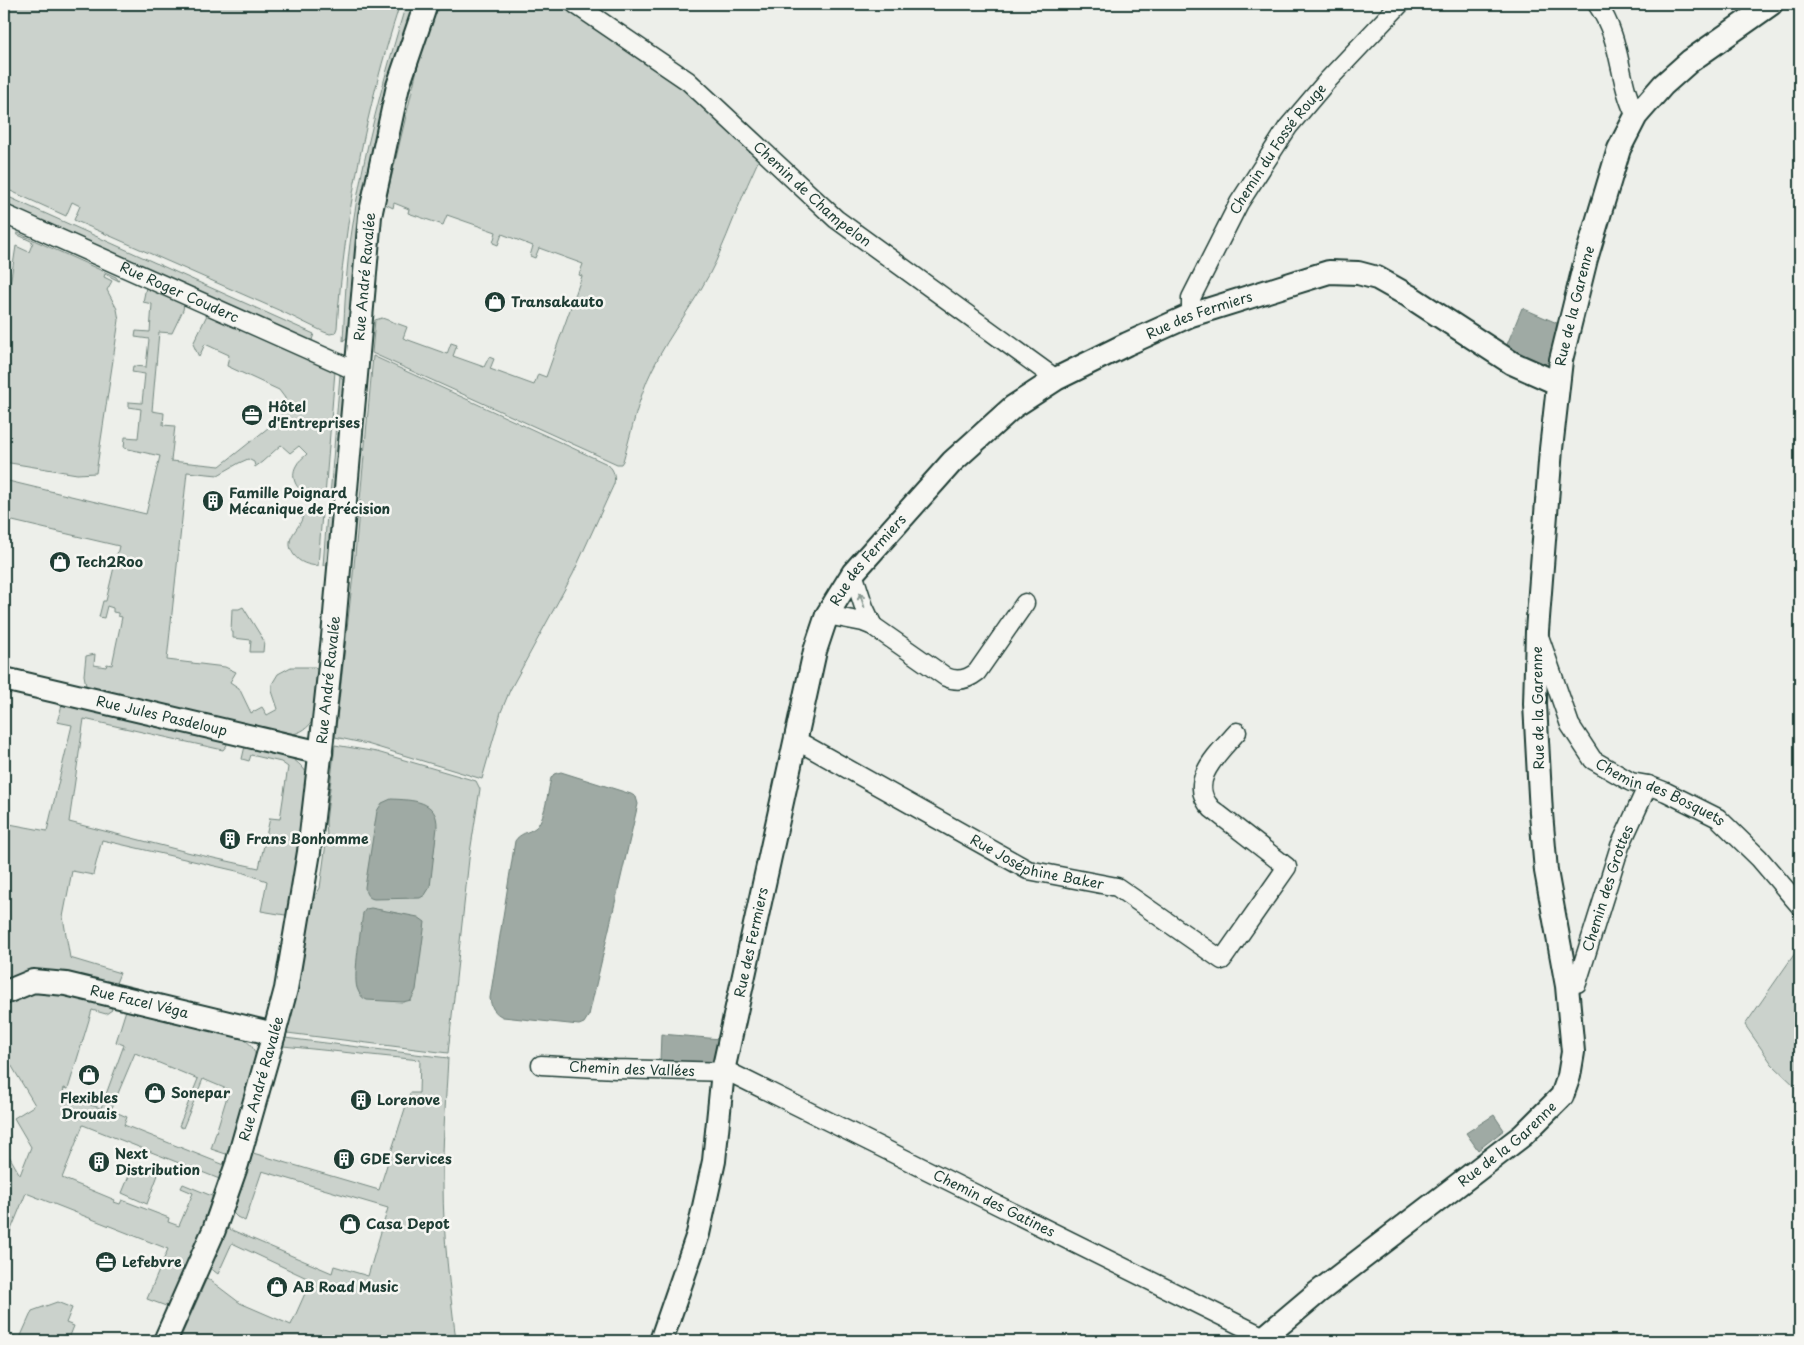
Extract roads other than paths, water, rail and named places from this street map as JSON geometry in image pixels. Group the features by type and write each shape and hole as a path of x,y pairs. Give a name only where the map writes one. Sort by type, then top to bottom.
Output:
{"street":[{"name":"Rue André Ravalée","path":"165,1341 214,1230 237,1164 286,989 309,852 333,637 370,216 398,86 426,4"},
{"name":"Chemin de Champelon","path":"576,4 688,80 836,220 1056,379"},
{"name":"Chemin du Fossé Rouge","path":"1190,315 1191,298 1239,203 1288,127 1327,81 1400,4"},
{"path":"1598,4 1607,18 1614,37 1629,104 1636,116"},
{"name":"Rue de la Garenne","path":"1262,1339 1317,1293 1522,1135 1562,1096 1569,1076 1573,1052 1567,986 1546,871 1535,704 1537,631 1551,449 1561,360 1586,259 1619,149 1636,116 1663,85 1690,61 1771,4"},
{"name":"Rue Roger Couderc","path":"4,214 356,371"},
{"name":"Rue des Fermiers","path":"661,1341 698,1234 714,1161 723,1071 815,651 827,614 853,573 952,462 1013,407 1056,379 1190,315 1329,272 1358,273 1377,278 1409,296 1512,363 1557,383"},
{"path":"853,573 864,608 873,626"},
{"path":"827,614 873,626 946,677 959,680 966,679 976,672 1025,604"},
{"name":"Chemin des Bosquets","path":"1537,631 1570,725 1593,760 1631,782 1648,785 1718,818 1758,858 1800,906"},
{"name":"Rue Jules Pasdeloup","path":"4,679 320,753"},
{"name":"Rue Joséphine Baker","path":"796,740 1028,870 1116,887 1222,960 1287,867 1212,809 1204,797 1202,780 1205,772 1237,732"},
{"name":"Chemin des Grottes","path":"1567,986 1578,983 1620,846 1648,785"},
{"name":"Rue Facel Véga","path":"4,993 33,982 66,984 274,1034"},
{"name":"Chemin des Vallées","path":"542,1066 723,1071"},
{"name":"Chemin des Gatines","path":"723,1071 730,1072 1262,1339"}],"place":[{"name":"Transakauto","path":"495,302"},
{"name":"Hôtel d'Entreprises","path":"252,415"},
{"name":"Famille Poignard Mécanique de Précision","path":"213,501"},
{"name":"Tech2Roo","path":"60,562"},
{"name":"Frans Bonhomme","path":"230,839"},
{"name":"Flexibles Drouais","path":"89,1075"},
{"name":"Sonepar","path":"155,1093"},
{"name":"Lorenove","path":"361,1100"},
{"name":"GDE Services","path":"344,1159"},
{"name":"Next Distribution","path":"99,1162"},
{"name":"Casa Depot","path":"350,1224"},
{"name":"Lefebvre","path":"106,1262"},
{"name":"AB Road Music","path":"277,1287"}]}
